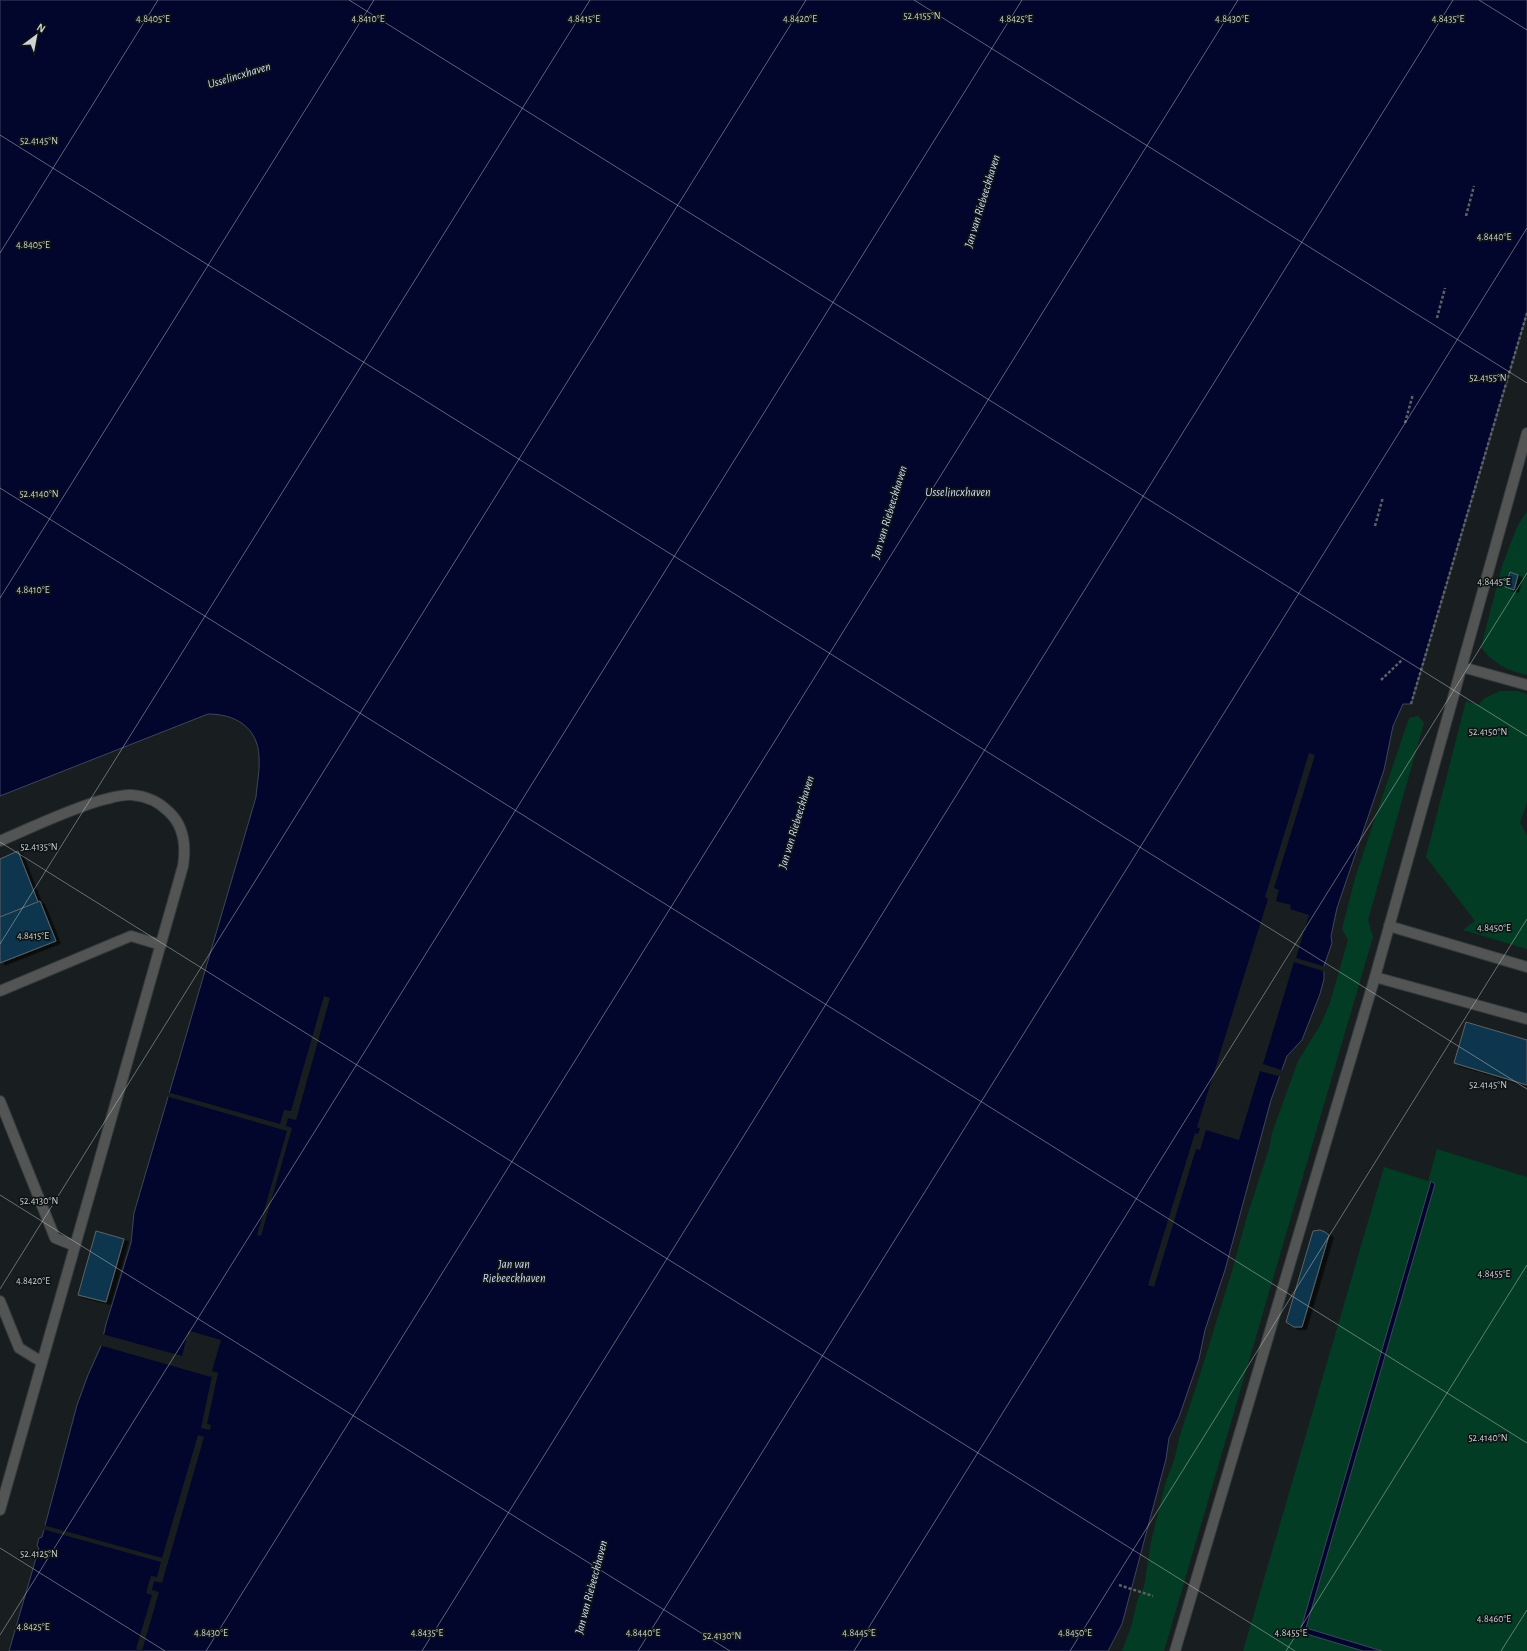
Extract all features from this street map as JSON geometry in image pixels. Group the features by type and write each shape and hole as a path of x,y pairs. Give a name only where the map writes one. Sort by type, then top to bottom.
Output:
{"lane":[{"path":"1175,1651 1375,977 1527,433"},
{"path":"1462,667 1527,686"},
{"path":"0,841 85,805 115,797 131,795 147,798 161,804 173,815 180,827 184,839 185,853 183,866 161,945 0,1510"},
{"path":"1389,926 1527,967"},
{"path":"0,991 131,936 161,945"},
{"path":"1375,977 1527,1019"},
{"path":"0,1101 56,1238 75,1246"},
{"path":"0,1301 19,1348 42,1362"}],"path":[{"path":"1466,216 1474,186"},
{"path":"1437,318 1445,288"},
{"path":"1412,704 1527,313"},
{"path":"1405,423 1413,394"},
{"path":"1375,526 1383,497"},
{"path":"1381,680 1402,659"},
{"path":"1119,1585 1154,1596"}],"green space":[{"path":"1527,511 1527,675 1501,666 1490,658 1481,647 1502,566 1517,527"},
{"path":"1500,691 1518,691 1527,694 1527,802 1520,823 1527,835 1527,949 1463,930 1475,921 1426,857 1466,701 1478,705 1485,698"},
{"path":"1418,716 1424,723 1368,920 1373,937 1164,1651 1122,1651 1131,1627 1138,1598 1144,1587 1151,1542 1166,1481 1174,1461 1180,1435 1232,1271 1248,1213 1269,1149 1272,1133 1298,1061 1321,1024 1330,1003 1348,940 1342,929 1356,875 1409,718"},
{"path":"1437,1149 1527,1177 1527,1651 1243,1651 1384,1167 1428,1181"}],"water":[{"name":"Usselincxhaven","path":"0,0 1527,0 1527,313 1411,704 1403,704 1393,726 1384,770 1337,908 1331,936 1332,943 1324,966 1324,979 1320,994 1302,1040 1287,1056 1271,1100 1225,1270 1205,1330 1199,1359 1179,1417 1169,1438 1166,1459 1122,1624 1108,1651 9,1651 39,1548 37,1546 39,1538 42,1537 77,1405 101,1346 106,1324 131,1243 134,1213 256,797 259,757 258,747 254,738 250,730 243,724 227,716 208,714 0,796"},
{"path":"1431,1181 1435,1184 1306,1628 1382,1651 1363,1651 1300,1632"}],"pier":[{"path":"1309,753 1315,755 1274,888 1279,890 1276,901 1291,905 1290,909 1309,915 1296,958 1326,967 1326,972 1294,962 1263,1064 1284,1071 1281,1077 1260,1071 1239,1140 1206,1130 1200,1150 1196,1149 1154,1287 1148,1285 1195,1133 1198,1134 1200,1129 1197,1127 1268,899 1265,897"},
{"path":"324,996 330,998 296,1120 288,1118 286,1126 292,1128 261,1236 257,1235 287,1131 166,1096 167,1092 280,1124 284,1110 291,1111"},
{"path":"190,1331 221,1340 212,1371 218,1373 207,1424 211,1425 210,1430 201,1428 212,1376 211,1377 99,1345 102,1334 182,1356 188,1332"},
{"path":"198,1435 204,1437 162,1583 154,1581 152,1590 159,1592 142,1651 136,1649 152,1595 146,1593 151,1576 157,1577 161,1562 42,1529 43,1525 162,1558"}],"building":[{"path":"1510,572 1518,575 1514,590 1505,587"},
{"path":"18,851 38,902 0,917 0,859"},
{"path":"40,901 56,941 0,963 0,917"},
{"path":"1466,1022 1527,1040 1527,1085 1454,1063"},
{"path":"1320,1230 1329,1235 1302,1327 1294,1327 1286,1322 1313,1231"},
{"path":"96,1231 124,1239 106,1302 78,1295"}],"water label":[{"name":"Jan van Riebeeckhaven","path":"982,201"},
{"name":"Jan van Riebeeckhaven","path":"889,512"},
{"name":"Jan van Riebeeckhaven","path":"796,822"},
{"name":"Jan van Riebeeckhaven","path":"514,1271"},
{"name":"Jan van Riebeeckhaven","path":"591,1587"}]}
